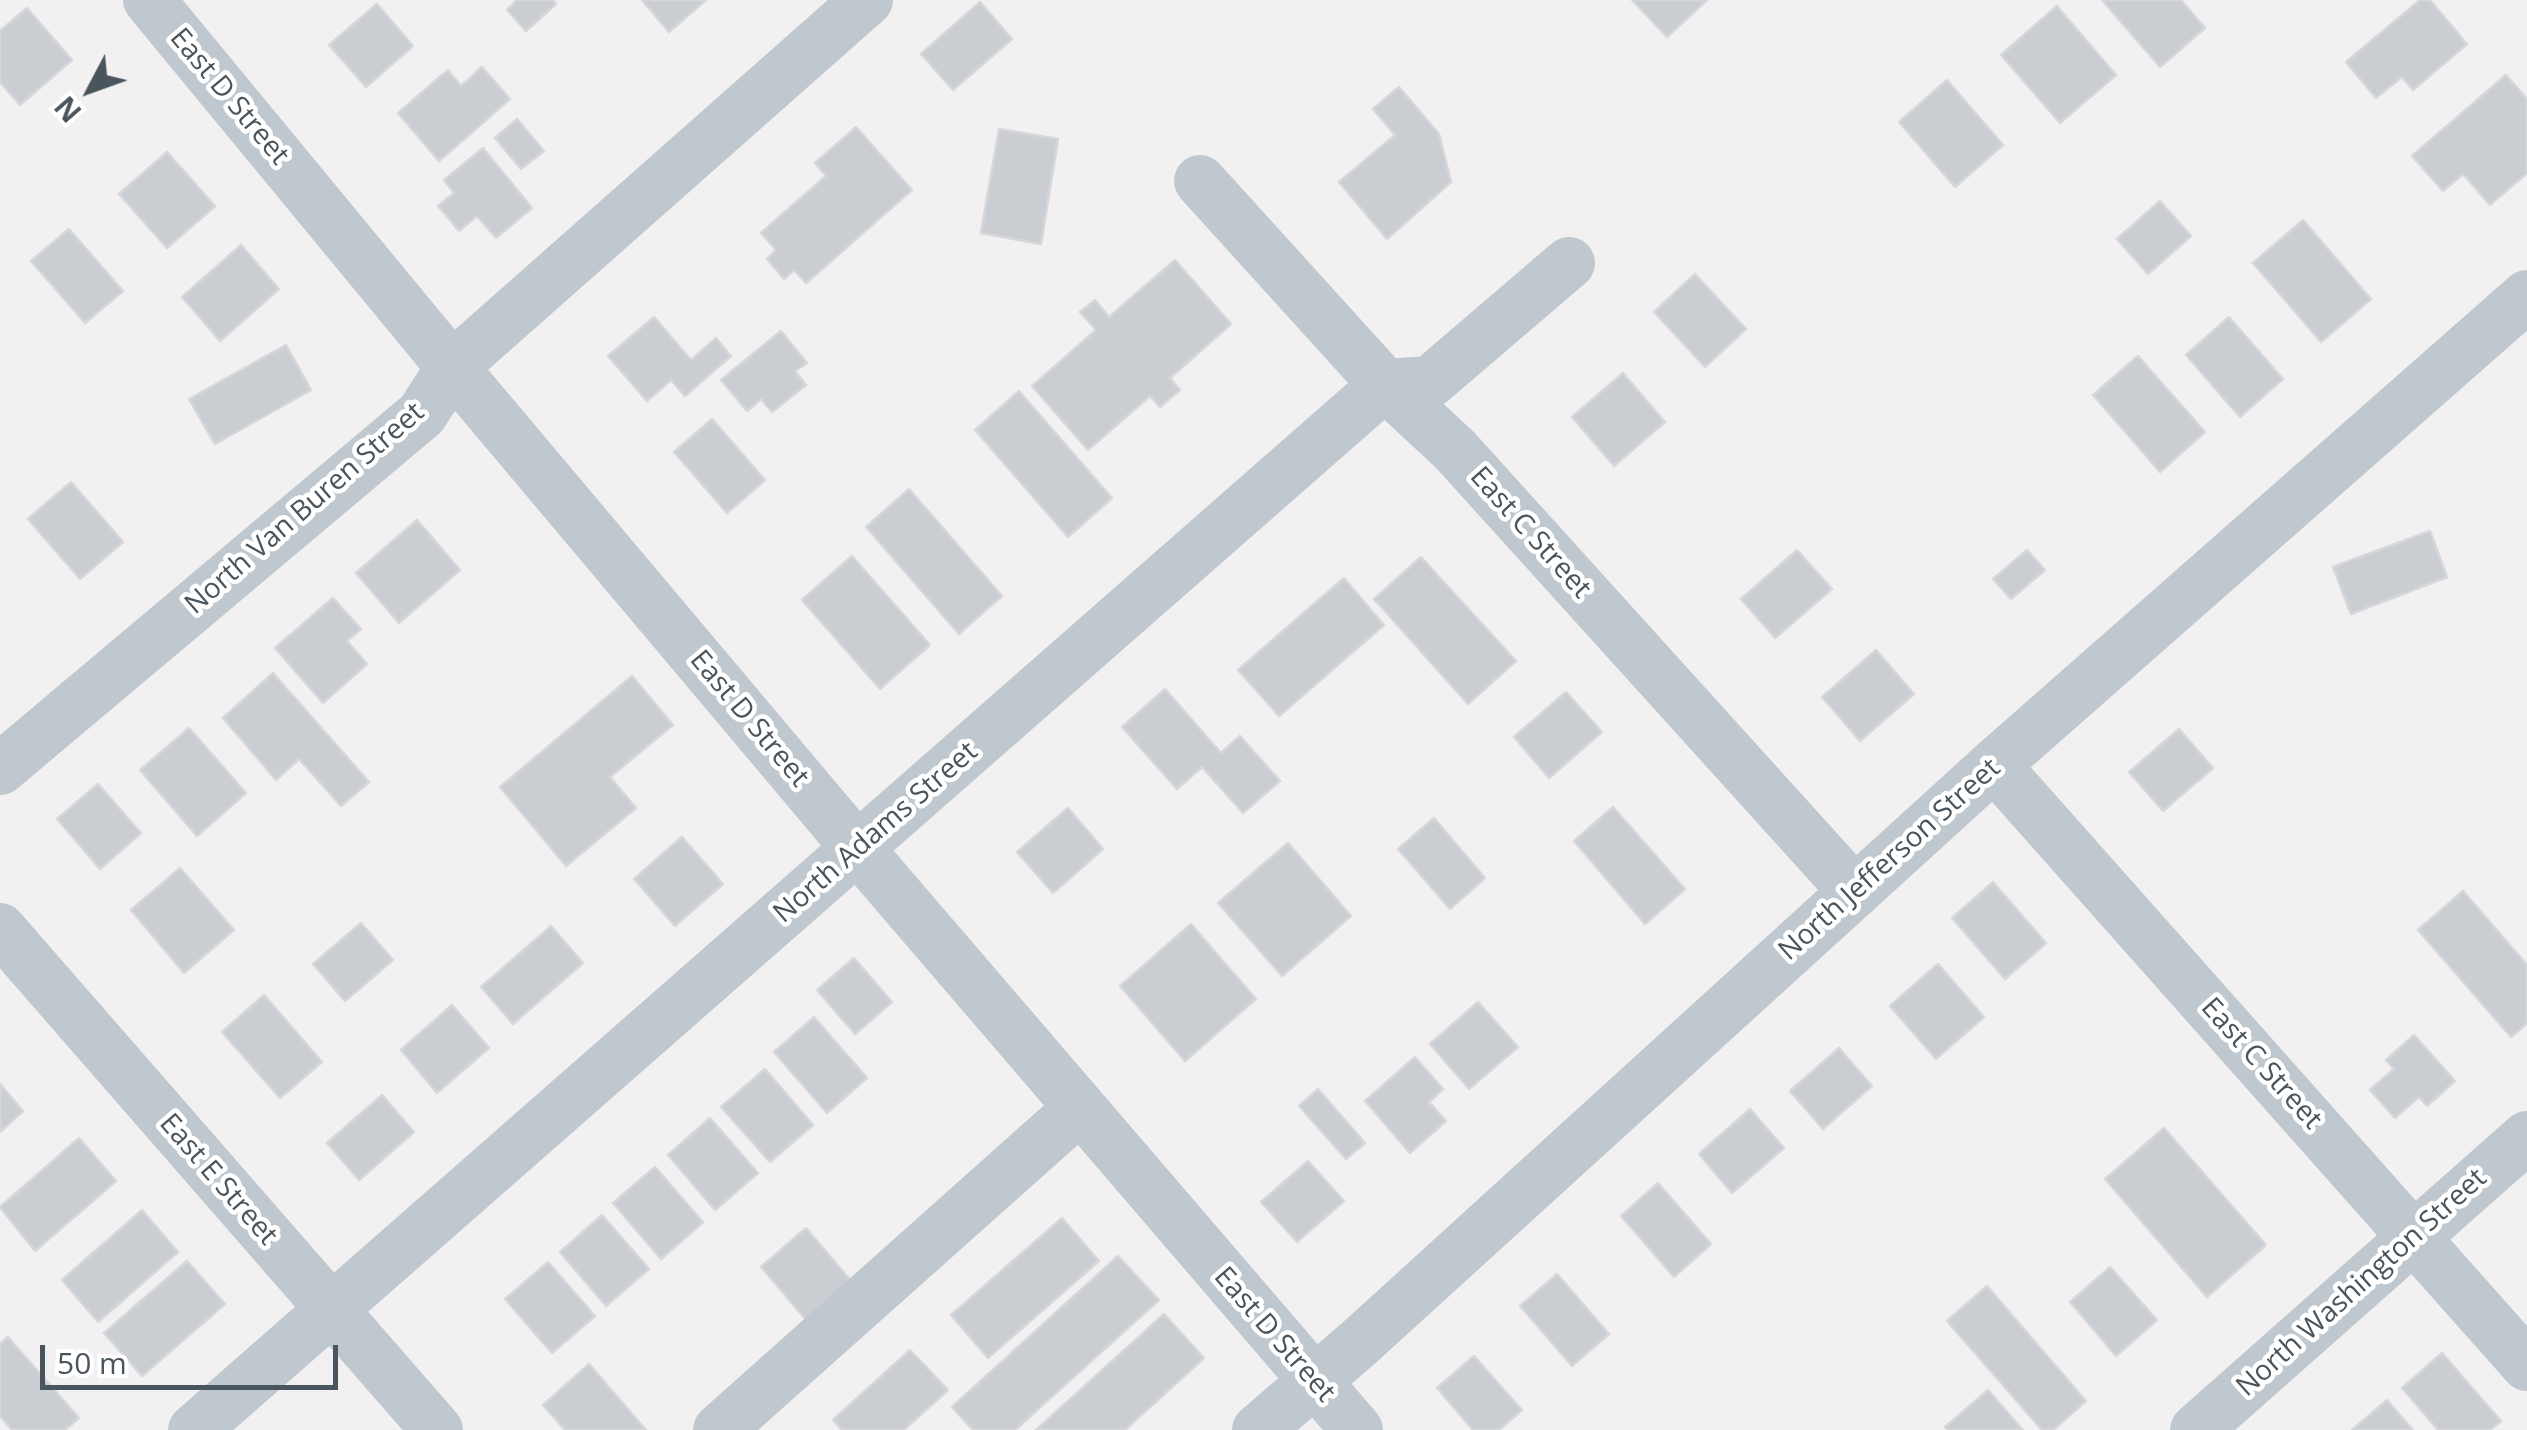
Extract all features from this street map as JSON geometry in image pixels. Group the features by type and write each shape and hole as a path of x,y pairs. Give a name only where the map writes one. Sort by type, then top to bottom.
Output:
{"street":[{"name":"East D Street","path":"149,0 858,849 1358,1430"},
{"name":"North Van Buren Street","path":"0,769 422,414 452,367 867,0"},
{"name":"East C Street","path":"1200,181 1384,385 1455,450 1854,892"},
{"path":"1384,385 1430,382 1569,263"},
{"name":"North Jefferson Street","path":"1258,1430 1994,765 2527,296"},
{"name":"North Adams Street","path":"194,1430 1384,385"},
{"name":"East C Street","path":"1994,765 2527,1364"},
{"name":"East E Street","path":"0,930 437,1430"},
{"path":"719,1430 1079,1109"},
{"name":"North Washington Street","path":"2196,1430 2527,1137"}],"building":[{"path":"517,0 553,0 556,4 526,31 507,10"},
{"path":"642,0 706,0 669,32"},
{"path":"1632,0 1707,0 1667,37"},
{"path":"2102,0 2181,0 2205,28 2160,67"},
{"path":"2420,0 2430,0 2467,44 2413,90 2402,77 2376,98 2346,62"},
{"path":"980,2 1012,39 953,90 921,54"},
{"path":"377,4 413,46 366,87 329,45"},
{"path":"2057,6 2116,75 2060,123 2001,55"},
{"path":"27,8 72,60 20,105 0,82 0,31"},
{"path":"482,67 510,99 439,161 398,113 448,70 461,86"},
{"path":"2506,75 2527,99 2527,173 2490,205 2463,174 2443,191 2412,156"},
{"path":"1947,80 2003,145 1955,187 1899,122"},
{"path":"1399,87 1439,134 1451,182 1387,239 1339,182 1395,135 1373,109"},
{"path":"517,119 544,151 521,169 495,138"},
{"path":"856,127 912,190 806,283 794,270 784,279 767,259 776,250 761,233 826,176 815,163"},
{"path":"999,129 1058,139 1041,244 981,233"},
{"path":"483,148 532,208 496,238 477,216 459,231 438,206 454,193 444,180"},
{"path":"167,152 215,206 167,248 119,194"},
{"path":"2160,201 2191,236 2148,274 2117,239"},
{"path":"2303,220 2371,299 2321,342 2253,263"},
{"path":"69,229 123,291 85,323 31,261"},
{"path":"241,245 279,289 220,341 182,297"},
{"path":"1175,260 1231,324 1170,378 1180,390 1160,407 1150,396 1088,450 1032,386 1096,330 1080,312 1095,300 1109,317"},
{"path":"1695,274 1746,329 1705,367 1654,312"},
{"path":"654,317 691,360 716,338 731,356 685,396 671,380 647,401 608,356"},
{"path":"2229,317 2283,379 2240,417 2186,355"},
{"path":"781,331 807,363 795,371 806,385 772,412 761,399 747,411 721,380"},
{"path":"286,345 311,390 215,444 189,399"},
{"path":"2138,356 2205,432 2160,472 2093,395"},
{"path":"1623,373 1665,422 1614,466 1572,417"},
{"path":"1019,391 1112,498 1068,537 975,430"},
{"path":"712,419 765,480 727,513 674,452"},
{"path":"71,482 123,542 80,579 28,519"},
{"path":"909,489 1002,596 959,634 866,527"},
{"path":"417,520 460,570 399,623 356,573"},
{"path":"2430,531 2447,577 2351,614 2333,567"},
{"path":"1797,550 1832,589 1775,638 1741,599"},
{"path":"2027,550 2045,570 2011,599 1993,579"},
{"path":"852,556 930,645 880,689 802,600"},
{"path":"1421,557 1516,661 1468,704 1374,599"},
{"path":"1344,578 1384,625 1279,716 1238,670"},
{"path":"333,598 361,629 347,641 367,664 323,703 275,648"},
{"path":"1876,650 1914,694 1860,741 1822,697"},
{"path":"273,673 369,782 341,806 299,759 276,780 223,718"},
{"path":"632,676 673,725 610,777 636,808 566,866 500,787"},
{"path":"1165,689 1221,753 1240,736 1280,781 1243,813 1202,767 1177,789 1122,727"},
{"path":"1566,692 1602,732 1549,778 1514,737"},
{"path":"189,728 246,793 197,836 140,770"},
{"path":"2179,729 2213,768 2163,811 2129,772"},
{"path":"98,784 141,833 100,869 57,819"},
{"path":"1613,807 1685,889 1645,924 1574,841"},
{"path":"1068,808 1103,849 1053,893 1017,852"},
{"path":"1434,818 1485,878 1450,909 1398,849"},
{"path":"682,837 723,884 675,926 634,879"},
{"path":"1288,843 1351,916 1282,976 1218,903"},
{"path":"180,868 234,930 184,973 131,910"},
{"path":"1993,882 2046,943 2005,979 1952,918"},
{"path":"2463,891 2527,965 2527,1023 2511,1037 2418,930"},
{"path":"361,923 393,960 345,1001 313,964"},
{"path":"1191,924 1256,999 1185,1061 1120,986"},
{"path":"551,926 583,963 513,1024 481,987"},
{"path":"854,958 892,1002 855,1034 817,990"},
{"path":"1938,964 1984,1017 1936,1059 1890,1006"},
{"path":"264,995 322,1062 280,1098 222,1032"},
{"path":"1478,1002 1518,1047 1469,1089 1430,1044"},
{"path":"452,1005 489,1048 437,1093 401,1050"},
{"path":"814,1017 867,1078 827,1113 774,1052"},
{"path":"2414,1035 2455,1081 2427,1106 2419,1097 2395,1118 2370,1090 2394,1069 2386,1060"},
{"path":"1839,1048 1872,1086 1823,1129 1790,1091"},
{"path":"1415,1057 1443,1089 1429,1102 1446,1121 1410,1153 1365,1101"},
{"path":"765,1069 813,1125 770,1162 721,1107"},
{"path":"0,1084 23,1111 0,1132"},
{"path":"1318,1089 1365,1143 1346,1159 1299,1106"},
{"path":"382,1095 414,1132 359,1180 327,1143"},
{"path":"1750,1109 1784,1148 1732,1193 1699,1154"},
{"path":"710,1118 758,1173 715,1210 668,1155"},
{"path":"2164,1128 2266,1245 2207,1297 2105,1179"},
{"path":"79,1138 116,1181 35,1251 0,1207"},
{"path":"1308,1161 1344,1201 1297,1242 1261,1202"},
{"path":"655,1167 703,1222 661,1259 613,1203"},
{"path":"1658,1183 1711,1244 1674,1277 1621,1216"},
{"path":"142,1210 178,1252 98,1322 62,1280"},
{"path":"602,1215 649,1269 606,1306 560,1252"},
{"path":"1062,1218 1099,1261 988,1358 951,1315"},
{"path":"806,1228 852,1282 807,1321 761,1267"},
{"path":"1118,1256 1159,1300 1015,1430 973,1430 952,1407"},
{"path":"187,1261 225,1304 142,1376 104,1333"},
{"path":"548,1262 595,1316 552,1353 505,1299"},
{"path":"2110,1267 2157,1320 2116,1356 2070,1302"},
{"path":"1557,1274 1609,1334 1572,1366 1520,1306"},
{"path":"1987,1286 2086,1401 2053,1430 2042,1430 1947,1321"},
{"path":"1164,1314 1204,1358 1125,1430 1036,1430"},
{"path":"8,1337 79,1418 65,1430 12,1430 0,1416 0,1344"},
{"path":"910,1350 948,1390 904,1430 842,1430 833,1420"},
{"path":"2442,1353 2501,1421 2490,1430 2438,1430 2402,1388"},
{"path":"1474,1356 1522,1410 1499,1430 1473,1430 1437,1388"},
{"path":"589,1364 646,1430 565,1430 543,1405"},
{"path":"1988,1390 2023,1430 1945,1427"},
{"path":"2387,1400 2413,1430 2352,1430"}]}
